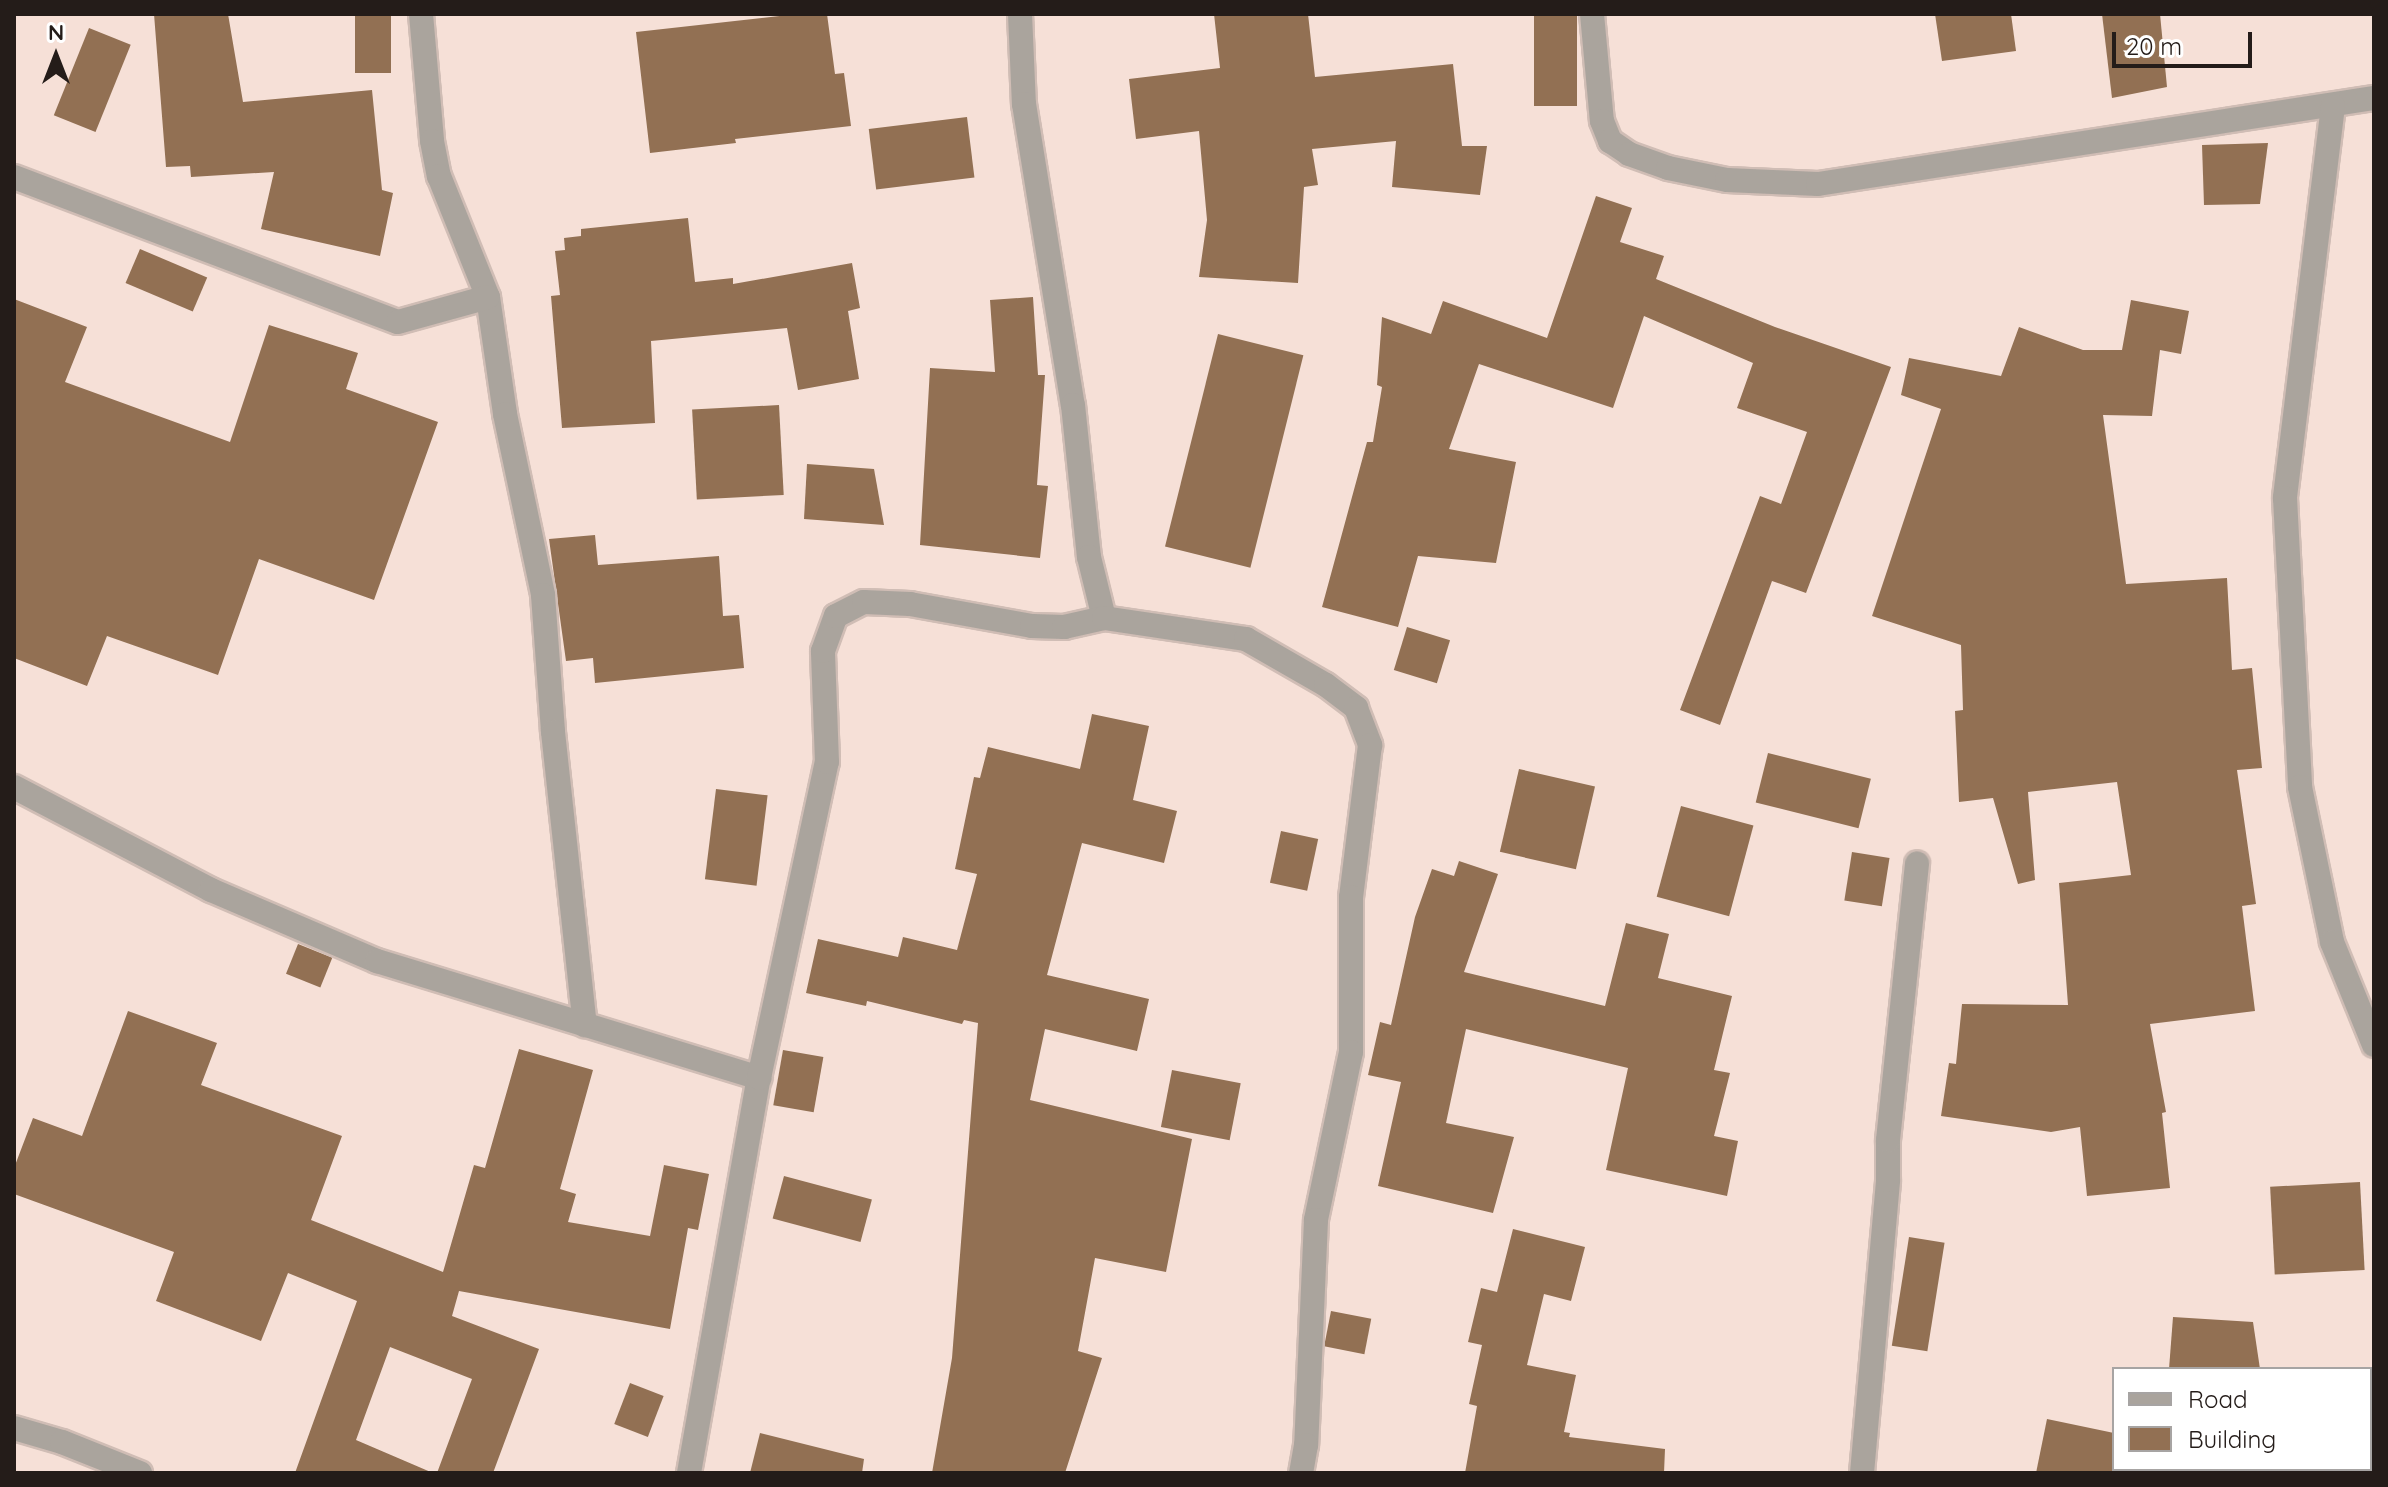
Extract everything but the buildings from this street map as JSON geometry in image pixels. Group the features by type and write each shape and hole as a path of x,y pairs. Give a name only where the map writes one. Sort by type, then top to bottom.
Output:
{"street":[{"path":"421,14 432,141 439,176 488,297 505,414 543,595 553,732 585,1025"},
{"path":"1020,14 1024,104 1073,405 1089,557 1104,618"},
{"path":"1592,14 1602,121 1610,141 1629,154 1668,168 1727,180 1818,184 2374,98"},
{"path":"2333,106 2285,498 2300,787 2332,942 2374,1045"},
{"path":"14,177 398,322 488,297"},
{"path":"689,1473 759,1078 827,762 823,651 836,616 864,602 910,604 1032,626 1064,627 1104,618 1246,639 1326,685 1356,708 1370,745 1351,897 1351,1052 1316,1220 1306,1445 1301,1473"},
{"path":"14,787 211,890 377,961 759,1078"},
{"path":"1862,1473 1888,1180 1888,1140 1917,864"},
{"path":"14,1428 62,1442 140,1473"}]}
